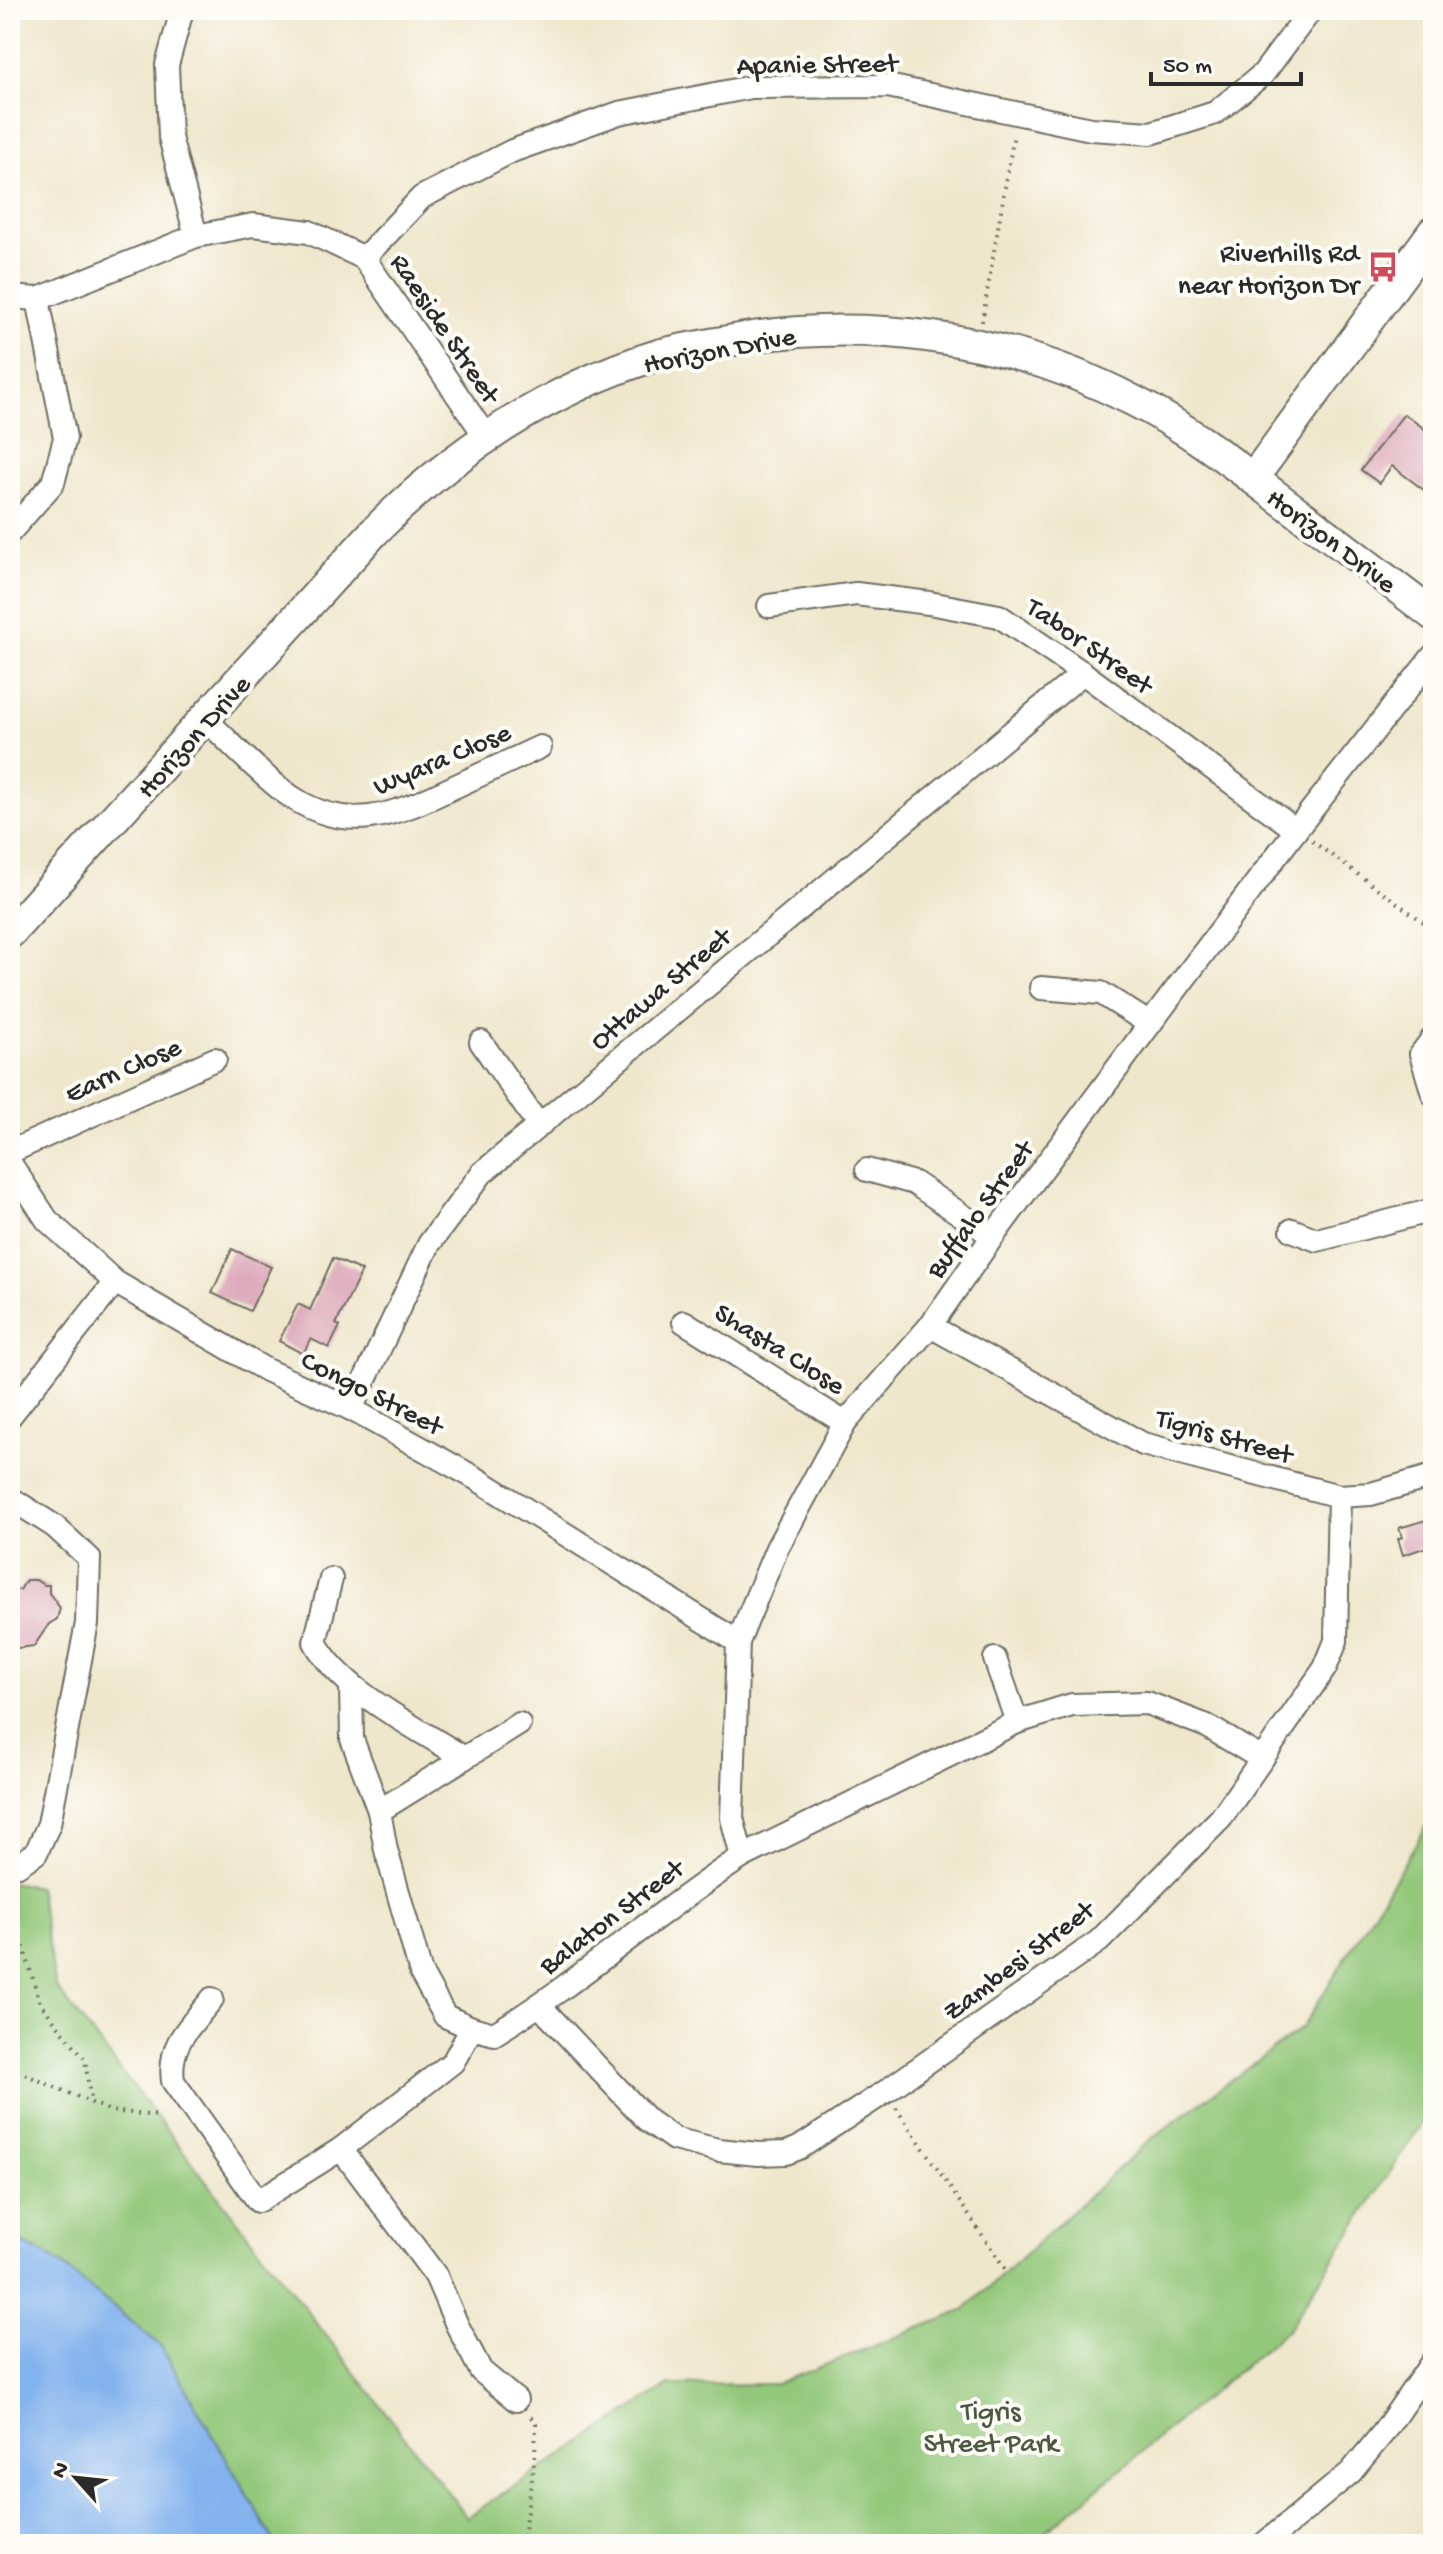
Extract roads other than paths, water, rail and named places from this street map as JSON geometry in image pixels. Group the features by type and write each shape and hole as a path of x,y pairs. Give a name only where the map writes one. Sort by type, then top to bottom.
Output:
{"street":[{"path":"182,10 167,65 170,137 196,236"},
{"name":"Apanie Street","path":"364,258 422,197 512,151 619,113 751,87 888,86 1091,129 1151,133 1215,113 1263,74 1311,10"},
{"name":"Raeside Street","path":"10,297 38,299 196,236 253,225 309,232 364,258 486,437"},
{"path":"1253,478 1433,232"},
{"path":"10,532 53,483 65,438 38,299"},
{"name":"Horizon Drive","path":"10,933 401,504 427,480 486,437 577,387 659,354 794,331 868,330 932,335 1009,351 1071,373 1132,400 1185,429 1433,615"},
{"name":"Tabor Street","path":"769,606 856,594 999,616 1083,673 1296,830"},
{"name":"Buffalo Street","path":"742,1857 732,1818 738,1642 777,1548 845,1423 930,1326 1150,1024 1296,830 1433,656"},
{"name":"Ottawa Street","path":"351,1409 429,1244 482,1173 1083,673"},
{"name":"Wyara Close","path":"206,720 284,791 307,805 338,816 373,818 406,810 540,747"},
{"path":"1041,988 1101,993 1150,1024"},
{"path":"1433,1038 1421,1054 1433,1094"},
{"path":"481,1042 539,1126"},
{"name":"Earn Close","path":"10,1152 215,1059"},
{"name":"Congo Street","path":"10,1163 47,1220 115,1282 266,1370 351,1409 477,1479 738,1642"},
{"path":"867,1170 914,1183 993,1236"},
{"path":"1292,1230 1317,1240 1433,1210"},
{"path":"10,1416 115,1282"},
{"name":"Shasta Close","path":"684,1322 845,1423"},
{"name":"Tigris Street","path":"930,1326 1143,1444 1339,1496 1371,1494 1433,1476"},
{"name":"Zambesi Street","path":"540,2006 647,2120 674,2139 718,2150 758,2154 786,2153 799,2148 885,2092 1099,1941 1221,1818 1325,1668 1336,1641 1339,1496"},
{"path":"10,1498 54,1526 89,1558 87,1623 49,1824 36,1853 18,1865 10,1863"},
{"path":"331,1579 315,1642 326,1661 351,1686 464,1758"},
{"path":"995,1659 1017,1722"},
{"path":"212,1999 173,2050 173,2081 258,2201 341,2149 453,2062 472,2028 445,2016 421,1973 386,1850 379,1811 352,1739 351,1686"},
{"name":"Balaton Street","path":"472,2028 494,2034 540,2006 703,1882 742,1857 1017,1722 1072,1705 1147,1703 1207,1726 1262,1759"},
{"path":"379,1811 519,1724"},
{"path":"341,2149 436,2276 481,2371 516,2400"},
{"path":"1264,2544 1351,2472 1383,2433 1433,2361"}],"water":[{"path":"10,2237 54,2259 160,2345 276,2544 10,2544"}],"place":[{"name":"Riverhills Rd near Horizon Dr","path":"1383,267"}],"park label":[{"name":"Tigris Street Park","path":"991,2425"}]}
